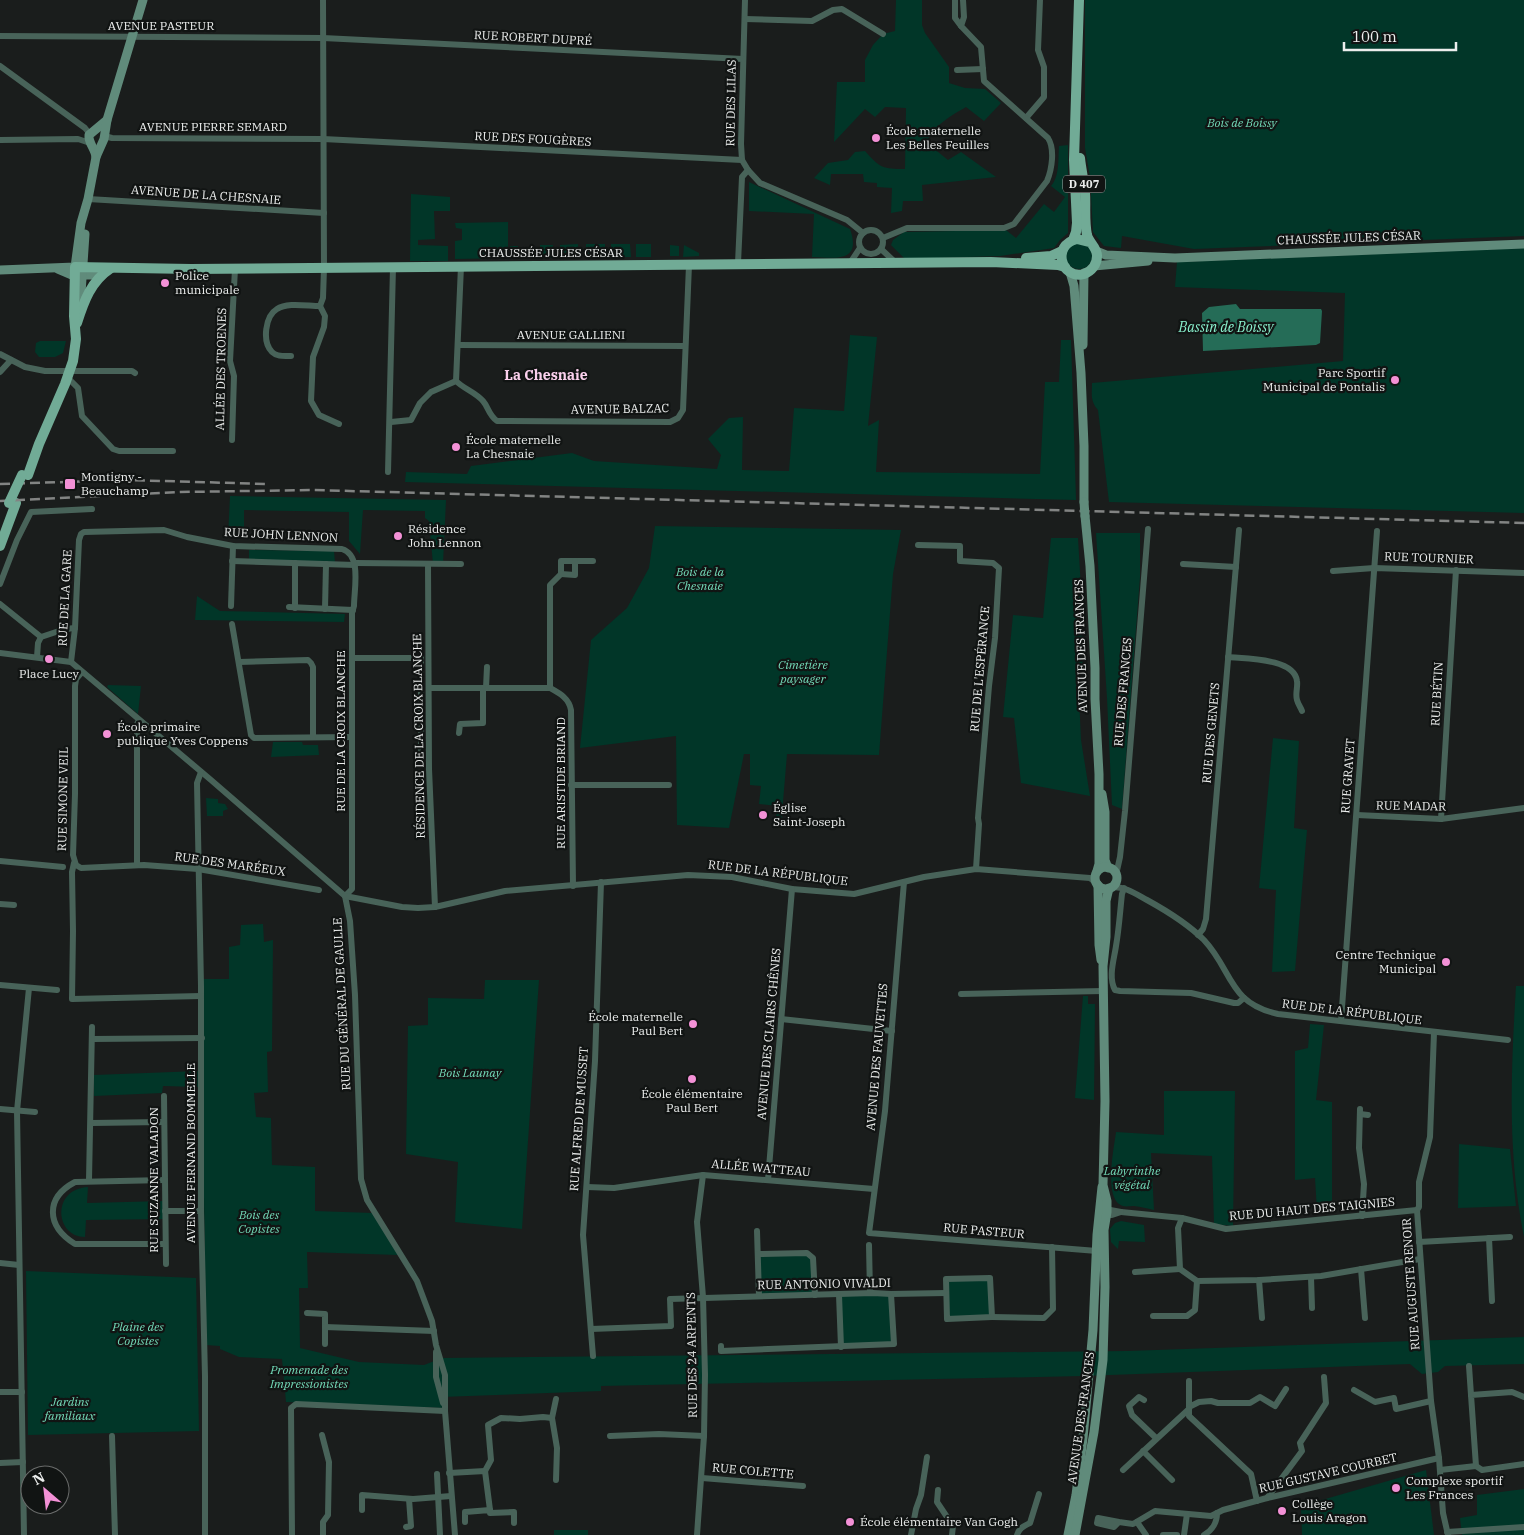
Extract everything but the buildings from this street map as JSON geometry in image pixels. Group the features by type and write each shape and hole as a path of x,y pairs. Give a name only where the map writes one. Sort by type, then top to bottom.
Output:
{"main road":[{"path":"0,526 39,444 68,374 76,339 74,316 81,223 88,199 96,157 143,0"},
{"name":"D 407","path":"1073,240 1076,228 1074,160 1077,126 1079,0"},
{"path":"90,137 107,120"},
{"name":"D 407","path":"1077,126 1089,242"},
{"path":"90,137 99,130 103,138"},
{"path":"90,137 97,146 103,138"},
{"path":"90,137 96,157"},
{"path":"80,313 78,271 83,255 88,199"},
{"path":"1068,270 1077,274 1084,273 1094,266 1097,258 1096,251 1089,242 1081,239 1073,240 1066,244 1062,251 1062,260 1074,286 1081,373"},
{"name":"CHAUSSÉE JULES CÉSAR","path":"1094,266 1175,258 1524,244"},
{"name":"CHAUSSÉE JULES CÉSAR","path":"991,262 1050,256 1062,251"},
{"name":"CHAUSSÉE JULES CÉSAR","path":"1096,251 1106,255 1175,258"},
{"path":"83,255 98,271"},
{"name":"CHAUSSÉE JULES CÉSAR","path":"98,271 111,268 235,269 991,262 1058,265 1068,270"},
{"path":"0,270 56,268 98,271"},
{"path":"76,328 80,313 98,271"},
{"path":"1081,373 1084,326 1084,273"},
{"name":"AVENUE DES FRANCES","path":"1081,373 1084,502 1090,566 1099,774 1098,864 1095,878 1099,945 1103,966"},
{"path":"0,546 12,503"},
{"name":"AVENUE DES FRANCES","path":"1099,774 1105,812 1105,860 1109,868"},
{"path":"1101,868 1109,868 1116,876 1116,882 1110,888 1103,888 1095,878 1101,868"},
{"name":"AVENUE DES FRANCES","path":"1068,1535 1076,1495 1083,1438 1104,1230 1105,1094 1103,966 1106,937 1106,901 1110,888"},
{"name":"AVENUE DES FRANCES","path":"1076,1535 1103,1360 1105,1293 1101,1248"}],"street":[{"path":"323,0 324,268 323,298 320,306 325,316 324,327 312,357 311,401 319,415 339,424"},
{"name":"RUE DES LILAS","path":"745,0 742,160 760,183 847,220 863,233"},
{"path":"883,238 907,228 1004,228 1014,224 1047,182 1050,173 1052,148 1048,138 984,81 981,47 960,26 955,18 955,0"},
{"path":"960,26 964,17 963,0"},
{"path":"1026,118 1044,97 1044,67 1038,50 1040,0"},
{"path":"745,19 812,21 833,10 842,9 883,34"},
{"name":"AVENUE PASTEUR","path":"0,36 322,38"},
{"name":"RUE ROBERT DUPRÉ","path":"322,38 743,59"},
{"path":"0,66 85,128 90,137 78,139 0,140"},
{"path":"957,70 983,69"},
{"name":"AVENUE PIERRE SEMARD","path":"103,138 323,139"},
{"name":"RUE DES FOUGÈRES","path":"323,139 742,160"},
{"path":"738,263 742,177 748,170"},
{"name":"AVENUE DE LA CHESNAIE","path":"88,199 324,213"},
{"path":"850,263 860,248 860,238 863,233 869,230 876,231 883,238 883,244 878,252 870,254 860,248"},
{"path":"881,249 897,264"},
{"name":"AVENUE BALZAC","path":"456,381 461,386 472,391 484,403 490,415 497,421 670,422 678,418 683,410 689,265"},
{"path":"390,422 411,420 420,403 431,392 456,381 461,266"},
{"path":"388,472 393,267"},
{"name":"ALLÉE DES TROENES","path":"232,440 234,376 230,361 235,269"},
{"path":"291,356 278,356 271,352 266,340 268,321 271,314 278,308 286,306 320,306"},
{"name":"AVENUE GALLIENI","path":"458,345 685,346"},
{"path":"0,354 32,369 68,374 132,371 135,373"},
{"path":"0,372 11,360"},
{"path":"68,374 78,388 82,416 113,449 119,451 173,451"},
{"path":"0,584 17,540 31,512 92,509"},
{"name":"RUE DES FRANCES","path":"1116,876 1120,857 1148,529"},
{"name":"RUE JOHN LENNON","path":"109,530 164,530 187,537 233,546 342,549 352,554 355,564"},
{"name":"RUE DE LA GARE","path":"71,662 81,534 87,531 109,530"},
{"name":"RUE DES GENETS","path":"1198,935 1203,929 1206,919 1239,530"},
{"name":"RUE GRAVET","path":"1342,1021 1377,531"},
{"name":"RUE DE L'ESPÉRANCE","path":"918,544 960,546 960,561 993,563 999,568 995,638 978,818 979,834 976,869"},
{"path":"231,606 233,546"},
{"path":"232,561 326,564 462,564"},
{"path":"562,574 561,561 593,561"},
{"path":"430,688 550,688 550,585 562,574 575,575 575,561"},
{"path":"296,563 292,607 353,610"},
{"path":"325,609 326,564"},
{"name":"RUE DE LA CROIX BLANCHE","path":"345,896 352,889 352,658 355,564"},
{"name":"RÉSIDENCE DE LA CROIX BLANCHE","path":"428,564 429,769 435,907"},
{"path":"1183,564 1236,567"},
{"name":"RUE TOURNIER","path":"1333,571 1374,568 1524,573"},
{"name":"RUE BÉTIN","path":"1441,819 1456,570"},
{"path":"0,604 40,637"},
{"path":"232,624 251,735 254,738 352,737"},
{"path":"40,637 65,629 75,628"},
{"path":"37,657 40,637"},
{"path":"0,653 71,662 345,896"},
{"path":"1228,657 1284,665 1298,680 1297,700 1302,710"},
{"path":"352,658 421,658 421,761"},
{"path":"239,662 308,660 311,662 313,667 313,737"},
{"path":"459,733 460,724 483,723 487,667"},
{"name":"RUE SIMONE VEIL","path":"82,672 76,679 75,686 75,794 72,855 74,863 81,868 137,865"},
{"name":"RUE ARISTIDE BRIAND","path":"550,688 565,698 571,706 573,886"},
{"path":"137,865 137,724 139,720"},
{"name":"AVENUE FERNAND BOMMELLE","path":"201,772 197,783 202,1038 201,1211 205,1376 204,1535"},
{"path":"571,785 669,785"},
{"name":"RUE MADAR","path":"1356,815 1441,819 1524,808"},
{"path":"1109,868 1120,857"},
{"path":"0,861 63,867"},
{"path":"74,863 72,872 72,999 201,996"},
{"name":"RUE DES MARÉEUX","path":"137,865 198,869 319,890"},
{"name":"RUE DE LA RÉPUBLIQUE","path":"345,896 402,907 435,907 505,891 688,876 745,879 792,889 854,894 943,873 976,869 1095,878"},
{"name":"RUE DE LA RÉPUBLIQUE","path":"1116,876 1124,888 1161,908 1198,935 1205,942 1236,990 1254,1007 1278,1014 1508,1040"},
{"name":"RUE ALFRED DE MUSSET","path":"593,1356 583,1234 595,1061 601,882"},
{"name":"AVENUE DES FAUVETTES","path":"869,1233 885,1111 904,882"},
{"name":"RUE DE LA RÉPUBLIQUE","path":"1110,888 1124,888"},
{"path":"1124,888 1112,965 1115,990 1191,993 1234,1003 1238,1003 1244,998"},
{"name":"AVENUE DES CLAIRS CHÊNES","path":"768,1180 792,889"},
{"name":"RUE DU GÉNÉRAL DE GAULLE","path":"345,896 350,922 361,1179 372,1210 417,1281 432,1321 436,1345 436,1376 445,1411 455,1535"},
{"path":"0,904 14,905"},
{"path":"0,985 57,990"},
{"path":"24,1535 17,1110 29,988"},
{"path":"962,994 1103,991"},
{"path":"781,1019 892,1031"},
{"path":"89,1180 93,1059 92,1027"},
{"name":"RUE AUGUSTE RENOIR","path":"1434,1033 1430,1137 1419,1182 1419,1207 1417,1210 1431,1401 1447,1534"},
{"path":"93,1039 202,1038"},
{"name":"RUE SUZANNE VALADON","path":"164,1096 166,1264"},
{"path":"0,1109 35,1112"},
{"path":"1362,1216 1364,1184 1359,1148 1360,1112 1368,1115"},
{"path":"91,1123 164,1122"},
{"name":"ALLÉE WATTEAU","path":"587,1187 614,1188 703,1175 874,1189"},
{"name":"RUE DES 24 ARPENTS","path":"697,1535 704,1436 703,1297 697,1222 703,1175"},
{"path":"165,1180 89,1180 75,1182 64,1188 55,1201 52,1213 56,1228 75,1244 165,1244"},
{"name":"RUE DU HAUT DES TAIGNIES","path":"1103,1212 1182,1218 1226,1229 1417,1210"},
{"path":"165,1211 201,1211"},
{"path":"1180,1269 1178,1228 1182,1218"},
{"path":"757,1231 759,1296"},
{"name":"RUE PASTEUR","path":"869,1233 1052,1248 1101,1248"},
{"path":"1419,1242 1510,1237"},
{"path":"1489,1238 1492,1301"},
{"path":"869,1245 870,1293"},
{"path":"992,1317 990,1278 946,1279 947,1318 1044,1318 1054,1309 1052,1248"},
{"path":"758,1254 807,1253 813,1258 814,1295"},
{"path":"1135,1272 1180,1269 1197,1281 1259,1280 1310,1277 1420,1259"},
{"path":"0,1263 19,1265"},
{"path":"1361,1269 1365,1318"},
{"path":"1310,1277 1312,1308"},
{"path":"1259,1280 1262,1318"},
{"path":"1153,1316 1187,1316 1195,1310 1197,1281"},
{"name":"RUE ANTONIO VIVALDI","path":"591,1329 670,1326 670,1299 946,1292"},
{"path":"720,1346 721,1351 894,1344 891,1294"},
{"path":"839,1295 841,1346"},
{"path":"307,1313 325,1314 325,1344"},
{"path":"325,1328 434,1331"},
{"path":"1469,1366 1476,1466"},
{"path":"1267,1498 1302,1451 1300,1443 1326,1403 1324,1377"},
{"path":"1189,1381 1188,1416 1251,1474 1257,1501"},
{"path":"1123,1470 1189,1408 1199,1402 1250,1403 1260,1397 1275,1406 1286,1389"},
{"path":"1354,1390 1375,1402 1394,1398 1396,1409 1431,1401"},
{"path":"0,1392 22,1392"},
{"path":"1471,1395 1512,1392 1524,1397"},
{"path":"1144,1400 1139,1397 1129,1406 1132,1415 1156,1438"},
{"path":"556,1399 552,1418 557,1448 556,1480"},
{"path":"292,1535 291,1408 296,1404 445,1411"},
{"path":"514,1523 514,1512 490,1513 486,1471 491,1460 488,1425 501,1418 552,1418"},
{"path":"610,1436 659,1434 704,1436"},
{"path":"322,1435 329,1462 328,1515 323,1522 323,1535"},
{"path":"112,1436 114,1535"},
{"path":"1143,1451 1172,1480"},
{"path":"911,1535 921,1494 927,1457"},
{"name":"RUE GUSTAVE COURBET","path":"1137,1522 1154,1511 1212,1516 1267,1498 1439,1458"},
{"path":"0,1463 23,1462"},
{"path":"1440,1470 1476,1466 1482,1470 1524,1464"},
{"path":"449,1473 486,1471"},
{"path":"437,1474 440,1535"},
{"name":"RUE COLETTE","path":"702,1478 803,1486"},
{"path":"938,1490 937,1502 953,1526 952,1535"},
{"path":"1017,1535 1018,1531 1030,1523 1039,1494"},
{"path":"362,1510 362,1495 409,1498 451,1496"},
{"path":"406,1527 410,1526 409,1498"},
{"path":"465,1522 464,1512 490,1510"},
{"path":"1204,1535 1211,1531 1220,1512"},
{"path":"1184,1535 1187,1514"},
{"path":"1118,1522 1133,1524 1137,1522 1146,1535"},
{"path":"1447,1534 1524,1527"},
{"path":"1163,1535 1177,1535"}],"green space":[{"path":"896,0 922,0 922,25 925,33 949,67 949,83 965,88 985,89 1001,103 984,121 966,107 937,126 927,143 948,160 961,152 996,177 922,185 923,201 903,201 902,211 891,213 892,188 877,187 877,183 864,182 863,174 831,174 830,185 814,178 828,163 848,160 855,152 865,151 874,161 882,166 892,169 905,169 906,108 885,107 875,117 865,109 834,142 837,82 865,82 865,60 873,45 883,34 895,31"},
{"name":"Bois de Boissy","path":"1085,0 1524,0 1524,236 1194,249 1122,236 1121,248 1104,246 1093,232 1090,177 1085,148"},
{"path":"1068,145 1068,233 1054,248 1000,256 905,259 891,245 893,240 904,232 1006,230 1016,238 1044,204 1054,212 1065,197 1051,186 1057,172 1059,146"},
{"path":"749,182 850,229 853,240 849,253 837,258 812,257 814,214 749,211"},
{"path":"411,194 450,197 450,211 434,211 435,239 418,240 418,245 448,246 448,261 410,261"},
{"path":"508,222 508,258 455,259 455,241 462,240 462,229 456,228 455,223"},
{"path":"1079,243 1088,247 1092,256 1088,265 1079,269 1070,265 1066,256 1070,247"},
{"path":"578,244 579,257 560,258 560,245"},
{"path":"586,244 605,244 605,257 586,257"},
{"path":"611,244 630,244 631,257 611,257"},
{"path":"636,244 651,244 651,257 636,257"},
{"path":"540,245 553,245 552,258 540,258"},
{"path":"670,245 679,246 679,256 670,256"},
{"path":"684,245 699,253 699,256 683,257"},
{"path":"510,246 518,246 519,258 510,258"},
{"path":"1524,248 1524,513 1109,502 1098,410 1093,401 1092,383 1343,361 1345,293 1175,287 1177,262"},
{"path":"850,335 877,337 868,426 879,420 876,472 1040,474 1045,382 1059,382 1061,340 1071,340 1076,500 405,482 406,472 467,474 471,466 572,453 594,461 717,469 721,455 708,439 729,418 743,417 742,470 789,471 794,408 844,411"},
{"path":"40,341 66,341 63,353 55,357 39,357 35,352 36,343"},
{"path":"230,496 446,500 443,564 433,564 429,521 425,518 425,511 363,510 360,554 349,541 349,512 244,510 244,538 228,538"},
{"path":"655,526 901,530 893,574 879,755 787,754 781,826 775,827 777,806 759,804 761,786 750,785 750,754 744,754 729,828 677,825 676,736 580,748 591,640 627,608 649,568"},
{"path":"1096,533 1140,533 1140,577 1122,809 1112,805"},
{"path":"1051,538 1078,538 1086,673 1080,687 1079,697 1081,740 1090,796 1021,783 1014,718 1003,717 1013,615 1043,618"},
{"path":"249,550 334,551 335,563 249,561"},
{"path":"197,596 220,611 345,614 344,622 195,620"},
{"path":"108,685 141,686 138,714 107,687"},
{"path":"1273,738 1299,741 1294,828 1307,830 1295,971 1272,972 1276,890 1259,888"},
{"path":"273,742 302,742 303,745 318,745 319,755 271,757"},
{"path":"206,798 218,799 218,803 225,804 228,809 223,811 223,816 207,816"},
{"path":"263,924 264,942 273,940 272,1051 267,1052 268,1092 254,1093 256,1117 271,1118 272,1165 315,1167 315,1211 373,1213 398,1255 307,1252 308,1288 299,1288 300,1348 359,1362 424,1365 442,1358 1127,1351 1524,1337 1524,1364 1445,1366 1438,1372 1422,1374 1410,1364 1083,1376 601,1386 601,1391 441,1397 444,1408 286,1402 282,1359 239,1357 220,1349 220,1346 206,1345 201,979 229,979 229,947 240,945 241,925"},
{"name":"Bois Launay","path":"485,980 539,980 522,1229 455,1222 458,1162 406,1154 408,1026 428,1025 428,998 484,999"},
{"path":"1516,986 1524,986 1524,1237 1515,1175 1512,1112"},
{"path":"1083,996 1088,996 1088,1004 1095,1004 1094,1100 1075,1098"},
{"path":"1310,1024 1324,1025 1316,1100 1332,1102 1332,1209 1317,1211 1315,1178 1295,1180 1295,1051 1308,1048"},
{"path":"199,1071 199,1087 163,1086 162,1093 94,1096 94,1075"},
{"name":"Labyrinthe végétal","path":"1164,1091 1235,1091 1233,1226 1214,1224 1212,1156 1151,1153 1154,1210 1123,1206 1117,1202 1111,1184 1116,1132 1164,1135"},
{"path":"1459,1144 1510,1149 1516,1206 1458,1208"},
{"path":"88,1187 87,1203 165,1201 165,1219 86,1220 85,1237 75,1235 63,1222 61,1213 63,1204 68,1196 76,1190"},
{"path":"1121,1221 1144,1225 1145,1242 1119,1241 1118,1249 1111,1242 1110,1229 1115,1223"},
{"path":"807,1253 813,1258 815,1295 759,1296 758,1254"},
{"name":"Plaine des Copistes","path":"26,1271 196,1278 199,1431 28,1435"},
{"path":"990,1278 992,1317 947,1319 946,1279"},
{"path":"891,1294 894,1344 841,1347 839,1295"},
{"name":"Complexe sportif Les Frances","path":"1426,1470 1434,1535 1302,1535 1301,1506"},
{"path":"1524,1489 1524,1535 1462,1535 1460,1518 1477,1515 1477,1495"},
{"path":"554,1530 588,1530 588,1535 554,1535"}],"water":[{"name":"Bassin de Boissy","path":"1236,304 1240,309 1321,309 1320,343 1316,345 1203,351 1202,313 1209,307"}],"railway":[{"path":"0,484 128,480 267,484"},
{"path":"0,501 180,492 313,490 1524,523"}],"place":[{"name":"École maternelle Les Belles Feuilles","path":"876,138"},
{"name":"Police municipale","path":"165,283"},
{"name":"Parc Sportif Municipal de Pontalis","path":"1395,380"},
{"name":"École maternelle La Chesnaie","path":"456,447"},
{"name":"Montigny - Beauchamp","path":"70,484"},
{"name":"Résidence John Lennon","path":"398,536"},
{"name":"Place Lucy","path":"49,659"},
{"name":"École primaire publique Yves Coppens","path":"107,734"},
{"name":"Église Saint-Joseph","path":"763,815"},
{"name":"Centre Technique Municipal","path":"1446,962"},
{"name":"École maternelle Paul Bert","path":"693,1024"},
{"name":"École élémentaire Paul Bert","path":"692,1079"},
{"name":"Complexe sportif Les Frances","path":"1396,1488"},
{"name":"Collège Louis Aragon","path":"1282,1511"},
{"name":"École élémentaire Van Gogh","path":"850,1522"}],"district":[{"name":"La Chesnaie","path":"546,375"}],"park label":[{"name":"Bois de la Chesnaie","path":"700,579"},
{"name":"Cimetière paysager","path":"803,672"},
{"name":"Bois des Copistes","path":"259,1222"},
{"name":"Promenade des Impressionistes","path":"309,1377"},
{"name":"Jardins familiaux","path":"70,1409"}]}
